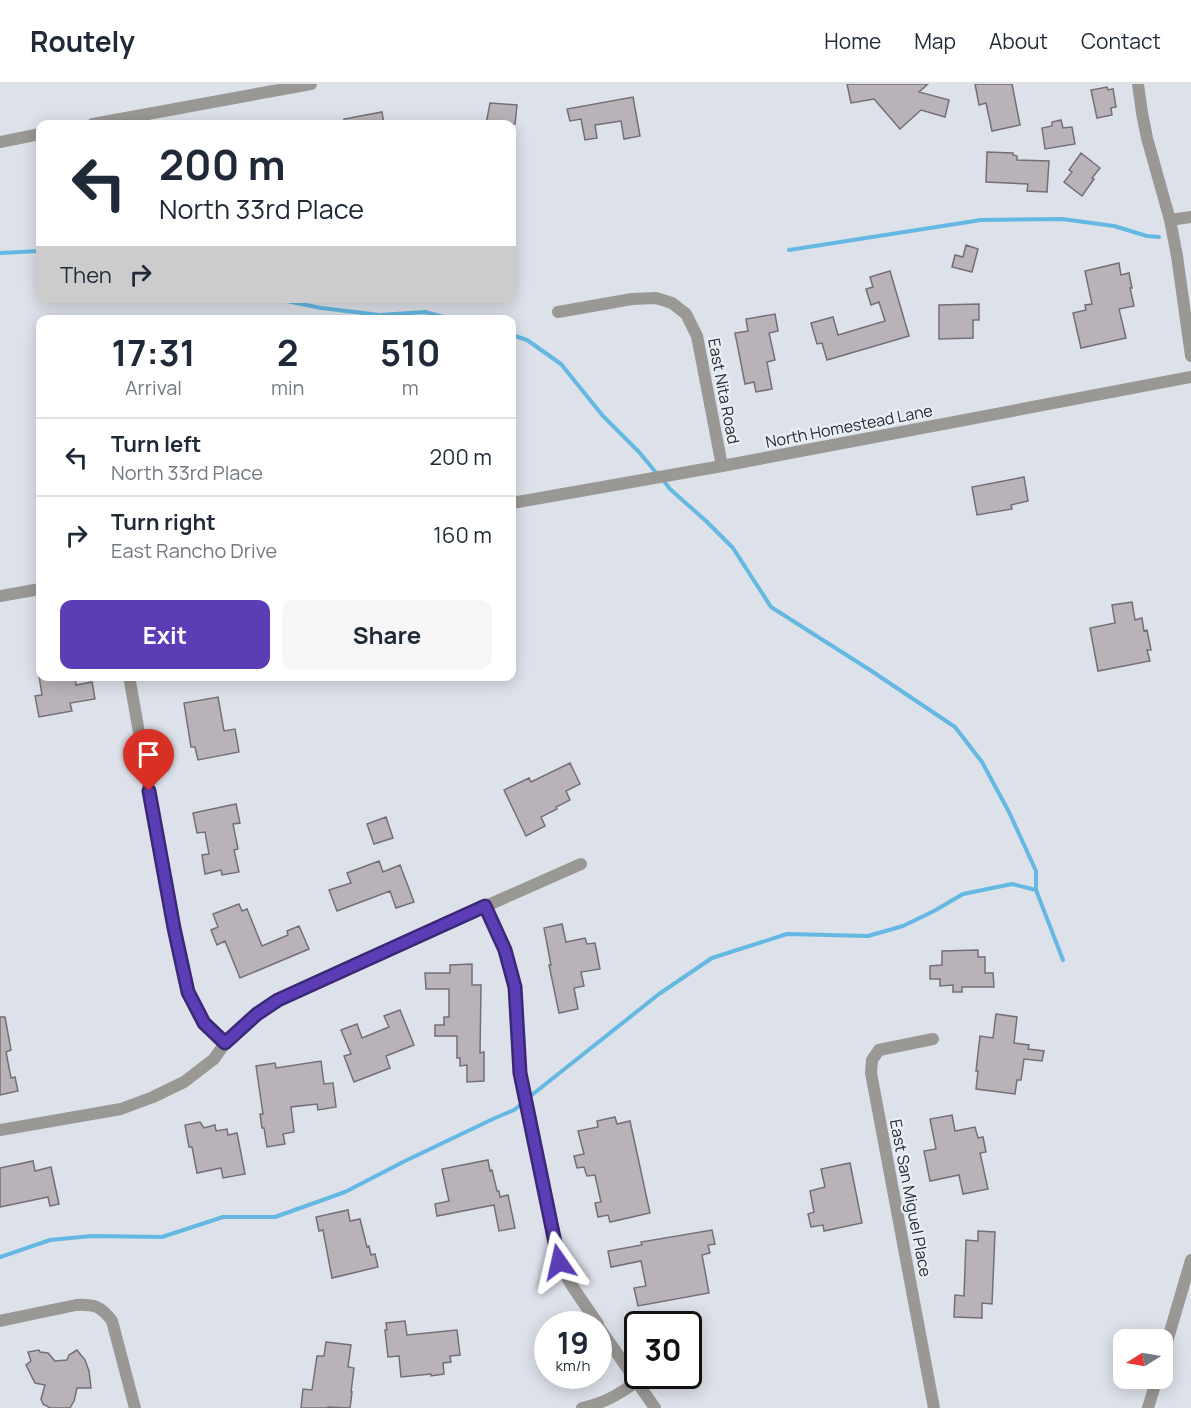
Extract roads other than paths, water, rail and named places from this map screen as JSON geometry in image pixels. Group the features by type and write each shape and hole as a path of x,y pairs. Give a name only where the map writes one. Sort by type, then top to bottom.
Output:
{"street":[{"path":"115,120 311,84"},
{"path":"1138,84 1147,138 1170,220 1191,356"},
{"path":"0,142 36,135"},
{"path":"1170,220 1191,217"},
{"name":"East Nita Road","path":"558,312 632,299 656,298 672,303 686,314 697,336 722,466"},
{"name":"North Homestead Lane","path":"516,503 1191,377"},
{"path":"0,596 36,590"},
{"path":"130,681 174,928 188,992 204,1023 225,1043"},
{"path":"0,1131 121,1109 153,1097 184,1082 214,1059 225,1043 257,1014 278,1000 581,864"},
{"path":"485,906 505,950 515,987 518,1056 524,1094 559,1262 589,1311"},
{"name":"East San Miguel Place","path":"933,1039 879,1050 872,1060 871,1073 934,1408"},
{"path":"1171,1329 1191,1260"},
{"path":"0,1321 76,1305 99,1307 106,1312 111,1321 135,1408"},
{"path":"612,1346 624,1364"},
{"path":"582,1408 618,1395 626,1389"},
{"path":"641,1389 655,1408"},
{"path":"1148,1408 1154,1389"}],"waterway":[{"path":"789,250 981,220 1062,219 1114,226 1147,236 1159,237"},
{"path":"0,253 36,251"},
{"path":"296,303 380,315"},
{"path":"380,315 425,312 436,315"},
{"path":"516,336 527,340 561,364 603,416 658,475"},
{"path":"663,480 733,548 771,607 955,727 982,762 1009,812 1036,871 1036,890 1063,960"},
{"path":"528,1098 659,994 712,958 787,934 868,936 903,926 963,894 1012,884 1036,890"},
{"path":"0,1257 50,1240 92,1236 162,1237 223,1217 275,1217 345,1192 514,1110 523,1103"}]}
